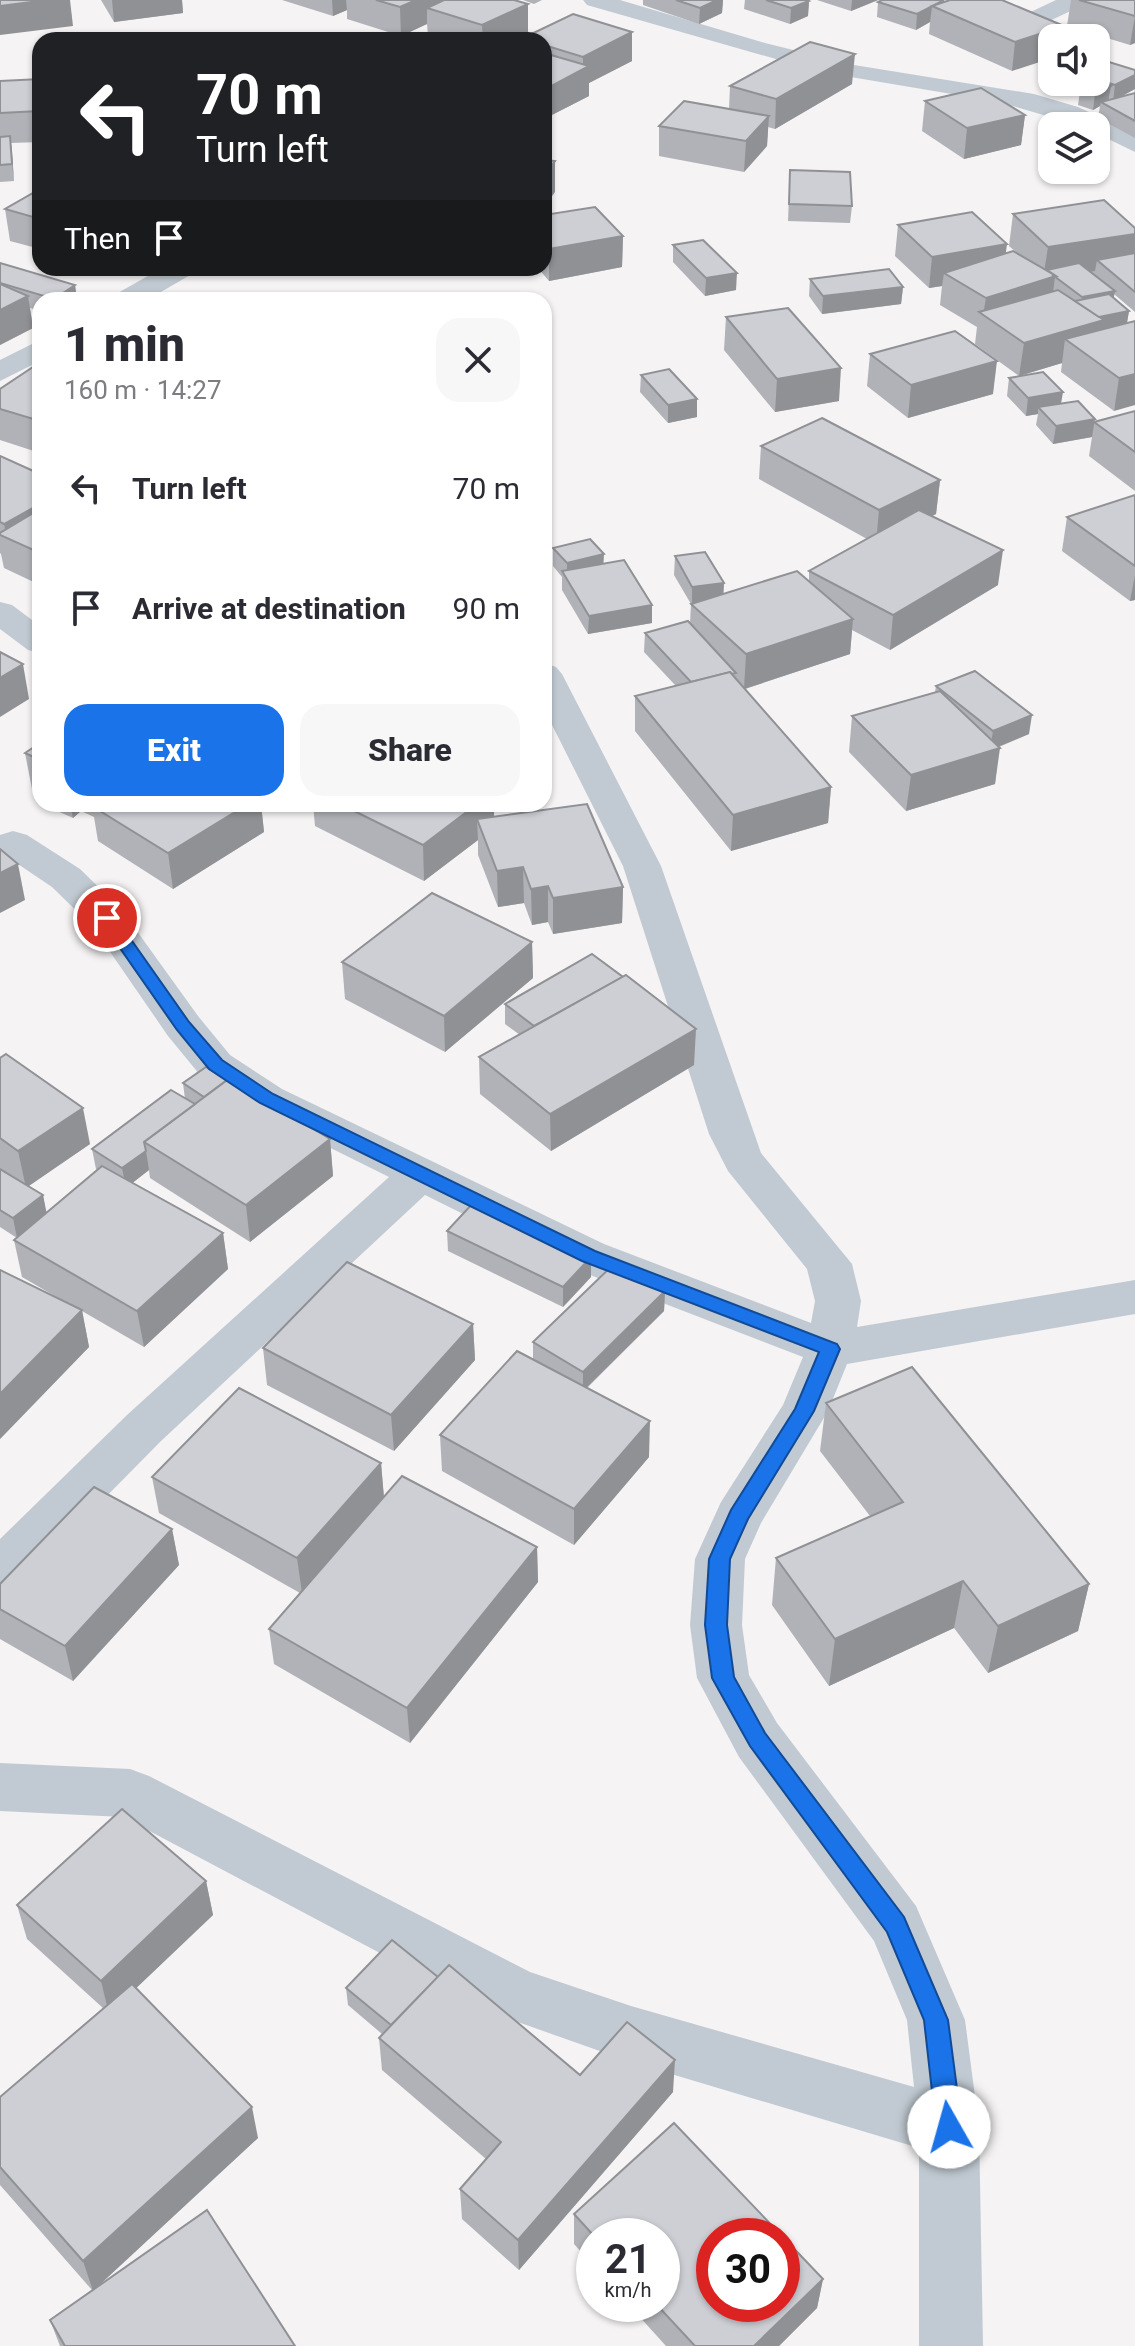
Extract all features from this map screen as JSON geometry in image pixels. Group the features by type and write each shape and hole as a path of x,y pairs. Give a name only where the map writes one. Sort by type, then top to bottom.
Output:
{"street":[{"path":"1038,39 1025,30 1026,23 1075,0"},
{"path":"595,10 621,8 849,71 1038,90"},
{"path":"1053,96 1077,113 1135,144"},
{"path":"140,292 168,276"},
{"path":"0,372 32,354"},
{"path":"0,612 32,637"},
{"path":"552,690 642,866 731,1134 743,1160 829,1264 838,1301 830,1349 804,1411 739,1516 720,1559 716,1625 723,1678 758,1740 896,1925 936,2020 949,2127 951,2346"},
{"path":"13,843 66,878 107,918 183,1026 215,1065 267,1099 588,1256 830,1349 1135,1297"},
{"path":"0,1571 144,1428 420,1174"},
{"path":"0,1787 130,1793 516,1995 631,2034 949,2127"}],"building":[{"path":"0,0 47,0 0,6"},
{"path":"376,0 416,0 400,7"},
{"path":"444,0 514,0 528,4 482,25 427,8"},
{"path":"676,0 717,0 700,8"},
{"path":"766,0 807,0 809,1 791,8"},
{"path":"944,0 917,14 878,2"},
{"path":"950,0 1002,0 1059,24 1038,24 1038,34 1015,42 932,6"},
{"path":"1079,0 1135,0 1135,16"},
{"path":"573,14 632,32 583,57 552,47 552,32 536,32"},
{"path":"810,42 855,54 776,99 730,86"},
{"path":"552,55 589,66 552,86"},
{"path":"1110,62 1135,70 1135,75 1115,85 1110,83"},
{"path":"32,79 32,111 0,113 0,81"},
{"path":"981,88 1025,115 967,128 925,101"},
{"path":"1135,93 1135,121 1101,102"},
{"path":"684,101 769,116 746,141 659,126"},
{"path":"10,136 12,164 0,165 0,137"},
{"path":"790,170 850,172 852,206 789,204"},
{"path":"32,194 32,217 5,209"},
{"path":"1104,200 1135,228 1135,234 1048,247 1013,214"},
{"path":"595,207 623,236 552,248 552,214"},
{"path":"972,212 1007,244 932,257 898,225"},
{"path":"703,240 737,273 706,278 673,245"},
{"path":"1013,251 1056,276 986,298 944,273"},
{"path":"1135,253 1135,292 1097,260"},
{"path":"0,263 32,272 32,276 44,276 75,285 64,292 32,292 0,283"},
{"path":"1079,263 1115,291 1082,297 1047,270"},
{"path":"889,269 903,287 823,296 810,279"},
{"path":"0,284 28,296 0,310"},
{"path":"1058,290 1104,320 1024,343 979,312"},
{"path":"1109,294 1129,311 1099,317 1075,301"},
{"path":"788,308 841,368 777,379 726,317"},
{"path":"1135,321 1135,374 1119,378 1065,339"},
{"path":"955,331 997,361 911,385 870,354"},
{"path":"32,368 32,419 0,409 0,389"},
{"path":"669,369 697,399 668,405 641,375"},
{"path":"1043,372 1063,392 1028,398 1009,378"},
{"path":"1078,401 1095,419 1056,426 1038,407"},
{"path":"1135,411 1135,452 1094,422"},
{"path":"822,418 940,480 879,510 761,446"},
{"path":"0,456 32,470 32,508 4,524 0,522"},
{"path":"1135,495 1135,566 1067,517"},
{"path":"919,510 1003,550 893,615 809,571"},
{"path":"32,514 32,549 0,533"},
{"path":"590,539 604,554 567,563 553,548"},
{"path":"705,552 724,583 692,587 675,556"},
{"path":"624,560 652,605 589,616 562,571"},
{"path":"797,571 853,619 746,654 691,604"},
{"path":"688,621 736,673 691,682 645,633"},
{"path":"0,652 23,664 0,678"},
{"path":"975,671 1032,715 993,731 936,686"},
{"path":"730,672 831,787 733,815 635,696"},
{"path":"940,691 1000,748 911,775 852,716"},
{"path":"587,804 623,887 553,898 548,886 531,889 523,867 497,871 477,819 552,812 552,809"},
{"path":"102,812 235,812 168,853"},
{"path":"356,812 466,812 423,845"},
{"path":"0,849 18,864 0,873"},
{"path":"432,893 532,942 444,1016 342,962"},
{"path":"592,954 623,977 534,1026 505,1004"},
{"path":"626,975 696,1029 550,1114 479,1057"},
{"path":"6,1054 83,1108 18,1151 0,1138 0,1058"},
{"path":"206,1067 227,1080 204,1097 183,1083"},
{"path":"230,1078 330,1139 246,1205 144,1142"},
{"path":"171,1090 195,1104 144,1142 146,1151 122,1168 92,1149"},
{"path":"102,1166 223,1233 137,1311 14,1240"},
{"path":"0,1169 43,1195 13,1218 0,1210"},
{"path":"474,1202 591,1257 563,1287 447,1231"},
{"path":"347,1262 473,1324 391,1415 263,1348"},
{"path":"615,1263 665,1291 583,1372 533,1342"},
{"path":"0,1270 82,1310 0,1394"},
{"path":"517,1351 650,1421 574,1509 440,1435"},
{"path":"912,1367 1089,1584 998,1626 963,1581 835,1639 776,1558 903,1502 826,1403"},
{"path":"239,1388 381,1463 297,1558 152,1477"},
{"path":"402,1476 537,1547 407,1708 269,1629"},
{"path":"94,1487 172,1529 65,1646 0,1609 0,1584"},
{"path":"122,1809 206,1881 101,1981 17,1905"},
{"path":"392,1940 438,1977 391,2025 346,1988"},
{"path":"449,1965 580,2075 627,2022 675,2060 518,2240 460,2189 501,2142 379,2038"},
{"path":"132,1984 252,2107 83,2261 0,2167 0,2097"},
{"path":"674,2123 765,2218 696,2218 696,2322 779,2322 754,2346 695,2346 673,2322 680,2322 680,2218 578,2218 574,2214"},
{"path":"207,2210 295,2346 65,2346 50,2320"},
{"path":"800,2255 823,2279 800,2301"}],"route":[{"path":"107,918 183,1026 215,1065 267,1099 588,1256 830,1349 804,1411 739,1516 720,1559 716,1625 723,1678 758,1740 896,1925 936,2020 949,2127"}]}
